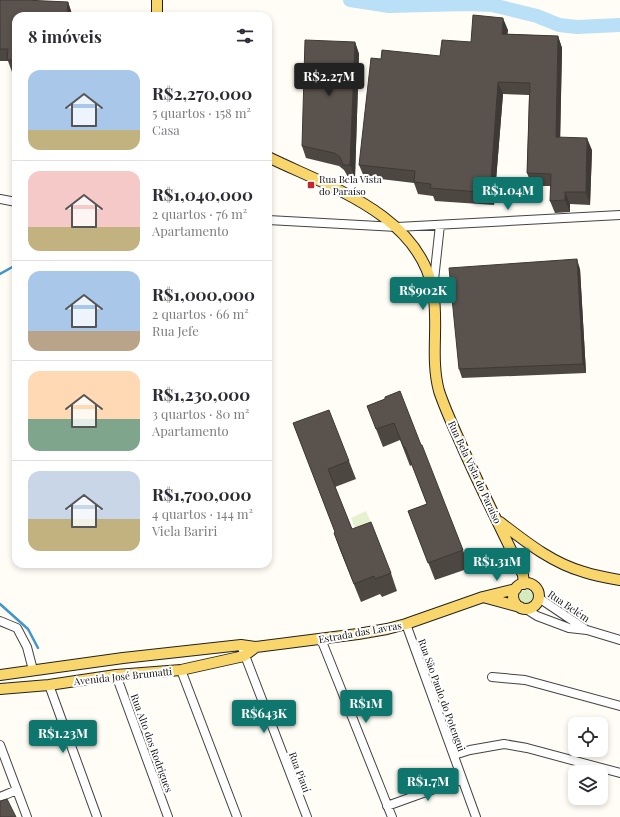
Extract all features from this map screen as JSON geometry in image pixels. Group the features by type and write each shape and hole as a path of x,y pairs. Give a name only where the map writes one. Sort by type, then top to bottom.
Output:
{"main road":[{"path":"157,0 158,12"},
{"name":"Rua Bela Vista do Paraíso","path":"272,160 358,201 381,215 397,227 412,244 421,259 429,275 433,292 434,361 443,403 523,576 525,586"},
{"path":"498,521 547,556 563,564 583,572 620,580"},
{"path":"514,533 525,586"},
{"path":"483,597 523,608 535,606 539,598 538,590 525,586"},
{"path":"523,608 517,604 514,597 525,586"},
{"name":"Estrada das Lavras","path":"241,645 256,647 358,634 406,624 483,597 525,586"},
{"name":"Avenida José Brumatti","path":"0,675 123,658 241,645"},
{"name":"Estrada das Lavras","path":"244,656 256,647"},
{"name":"Avenida José Brumatti","path":"0,689 181,670 244,656"}],"street":[{"path":"0,199 12,201"},
{"path":"272,220 397,227 620,215"},
{"path":"433,292 440,225"},
{"name":"Rua Belém","path":"539,598 587,630"},
{"name":"Rua Belém","path":"523,608 537,616 569,628 587,630 620,640"},
{"path":"0,621 11,624 17,628 27,647 33,670"},
{"name":"Rua São Paulo do Potengui","path":"406,624 476,817"},
{"path":"321,639 392,817"},
{"name":"Rua Piauí","path":"241,645 307,817"},
{"path":"181,670 237,817"},
{"name":"Rua Alto dos Rodrigues","path":"116,676 168,817"},
{"path":"492,677 525,680 620,706"},
{"path":"49,685 97,817"},
{"path":"454,755 470,750 504,744 527,748 620,773"},
{"path":"0,745 27,817"},
{"path":"387,806 462,779"},
{"path":"0,797 17,790"}],"green space":[{"path":"366,511 371,522 355,528 351,518"},
{"path":"523,590 529,590 533,594 533,600 529,604 523,604 519,600 519,594"}],"building":[{"path":"0,0 68,2 67,12 12,12 12,60 7,60 8,49 0,49"},
{"path":"473,15 503,18 502,34 558,36 556,137 587,138 586,192 565,192 565,200 550,201 551,174 527,173 530,83 498,82 490,193 430,188 431,184 414,182 415,171 359,165 371,58 381,59 382,50 440,56 442,40 471,42"},
{"path":"305,40 355,42 350,165 343,165 340,157 334,153 302,146"},
{"path":"577,259 583,364 459,369 449,268"},
{"path":"400,391 463,550 428,563 408,511 427,504 405,447 404,448 394,423 376,429 367,406"},
{"path":"329,410 349,461 328,469 352,529 371,522 391,573 375,579 374,576 354,584 293,423"},
{"path":"7,799 16,817 0,817 0,801"}],"waterway":[{"path":"350,0 389,6 468,4 492,5 537,16 559,25 577,27 620,25"},
{"path":"0,274 12,267"},
{"path":"0,604 28,629 38,648"}],"place":[{"name":"Rua Bela Vista do Paraíso","path":"311,185"}]}
